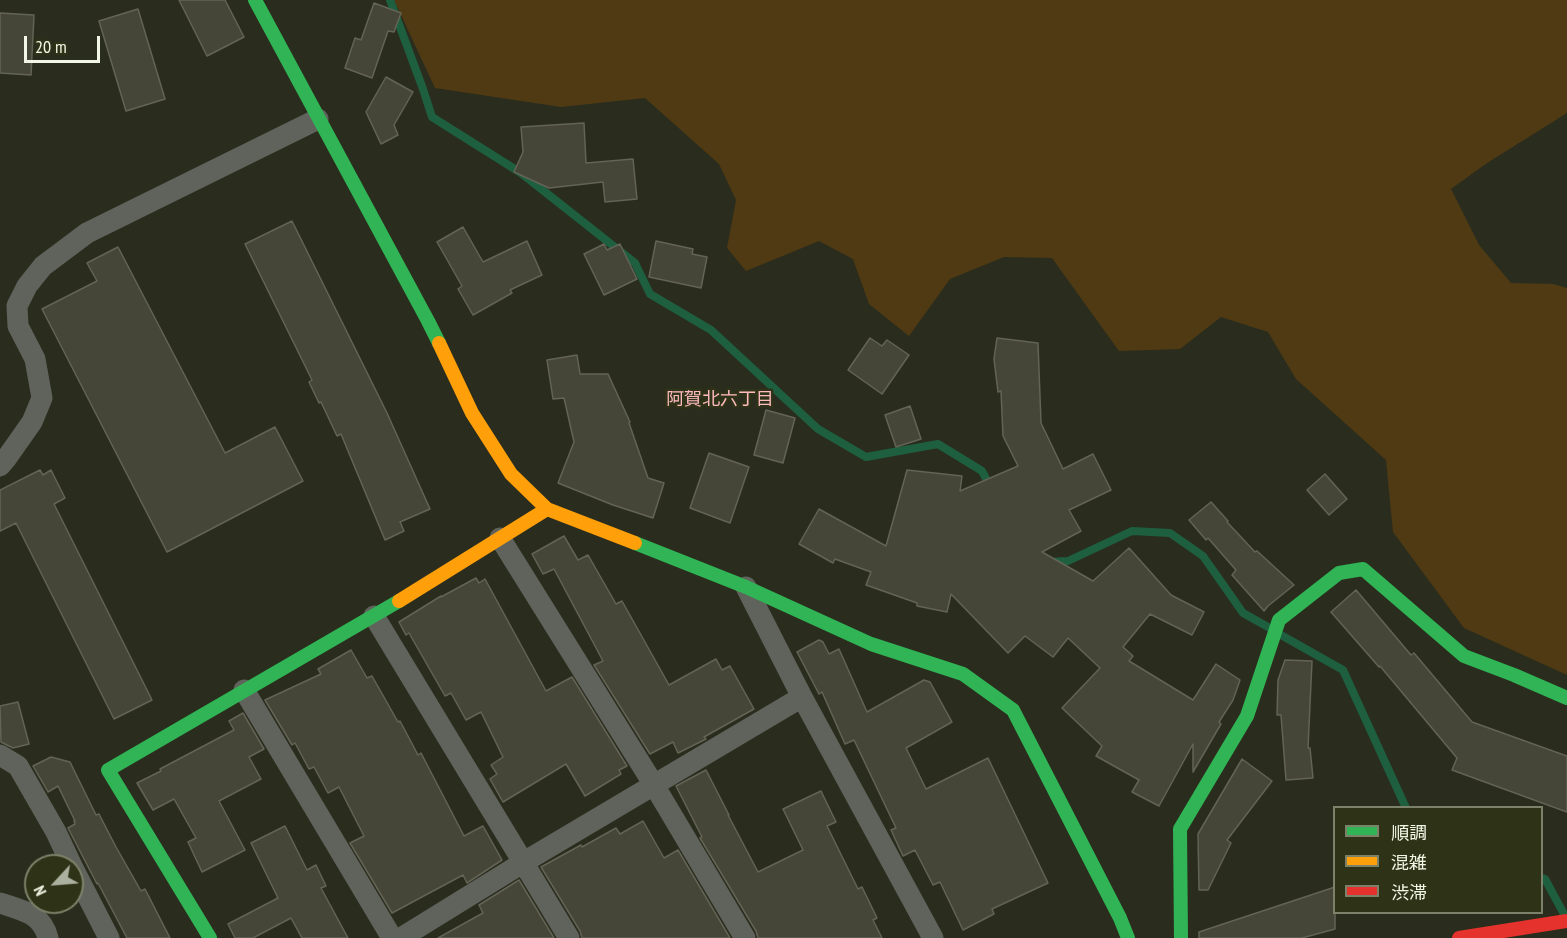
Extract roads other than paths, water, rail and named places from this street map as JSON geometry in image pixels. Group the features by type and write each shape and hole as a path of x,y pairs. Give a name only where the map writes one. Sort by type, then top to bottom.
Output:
{"street":[{"path":"255,0 428,321 472,413 511,474 548,508 746,587 871,644 963,674 1013,710 1120,918 1128,938"},
{"path":"0,466 32,422 42,398 35,359 18,326 17,306 27,286 43,266 87,233 318,119"},
{"path":"210,938 108,770 374,616 548,508"},
{"path":"500,538 654,785 745,938"},
{"path":"1181,938 1180,829 1247,716 1279,620 1339,573 1363,569 1464,656 1567,698"},
{"path":"746,587 802,697 933,938"},
{"path":"374,616 569,938"},
{"path":"243,690 392,938"},
{"path":"401,938 802,697"},
{"path":"0,755 18,766 66,854"},
{"path":"84,889 109,938"},
{"path":"0,903 34,915 46,931 48,938"},
{"path":"1459,938 1567,921"}],"waterway":[{"path":"390,0 432,117 521,173 635,263 650,294 711,330 818,429 866,457 938,444 982,471 990,486"},
{"path":"1049,562 1068,561 1132,531 1170,533 1203,556 1243,613 1268,627"},
{"path":"1281,635 1343,670 1405,806"},
{"path":"1543,878 1564,914"}],"district":[{"name":"阿賀北六丁目","path":"720,400"}]}
